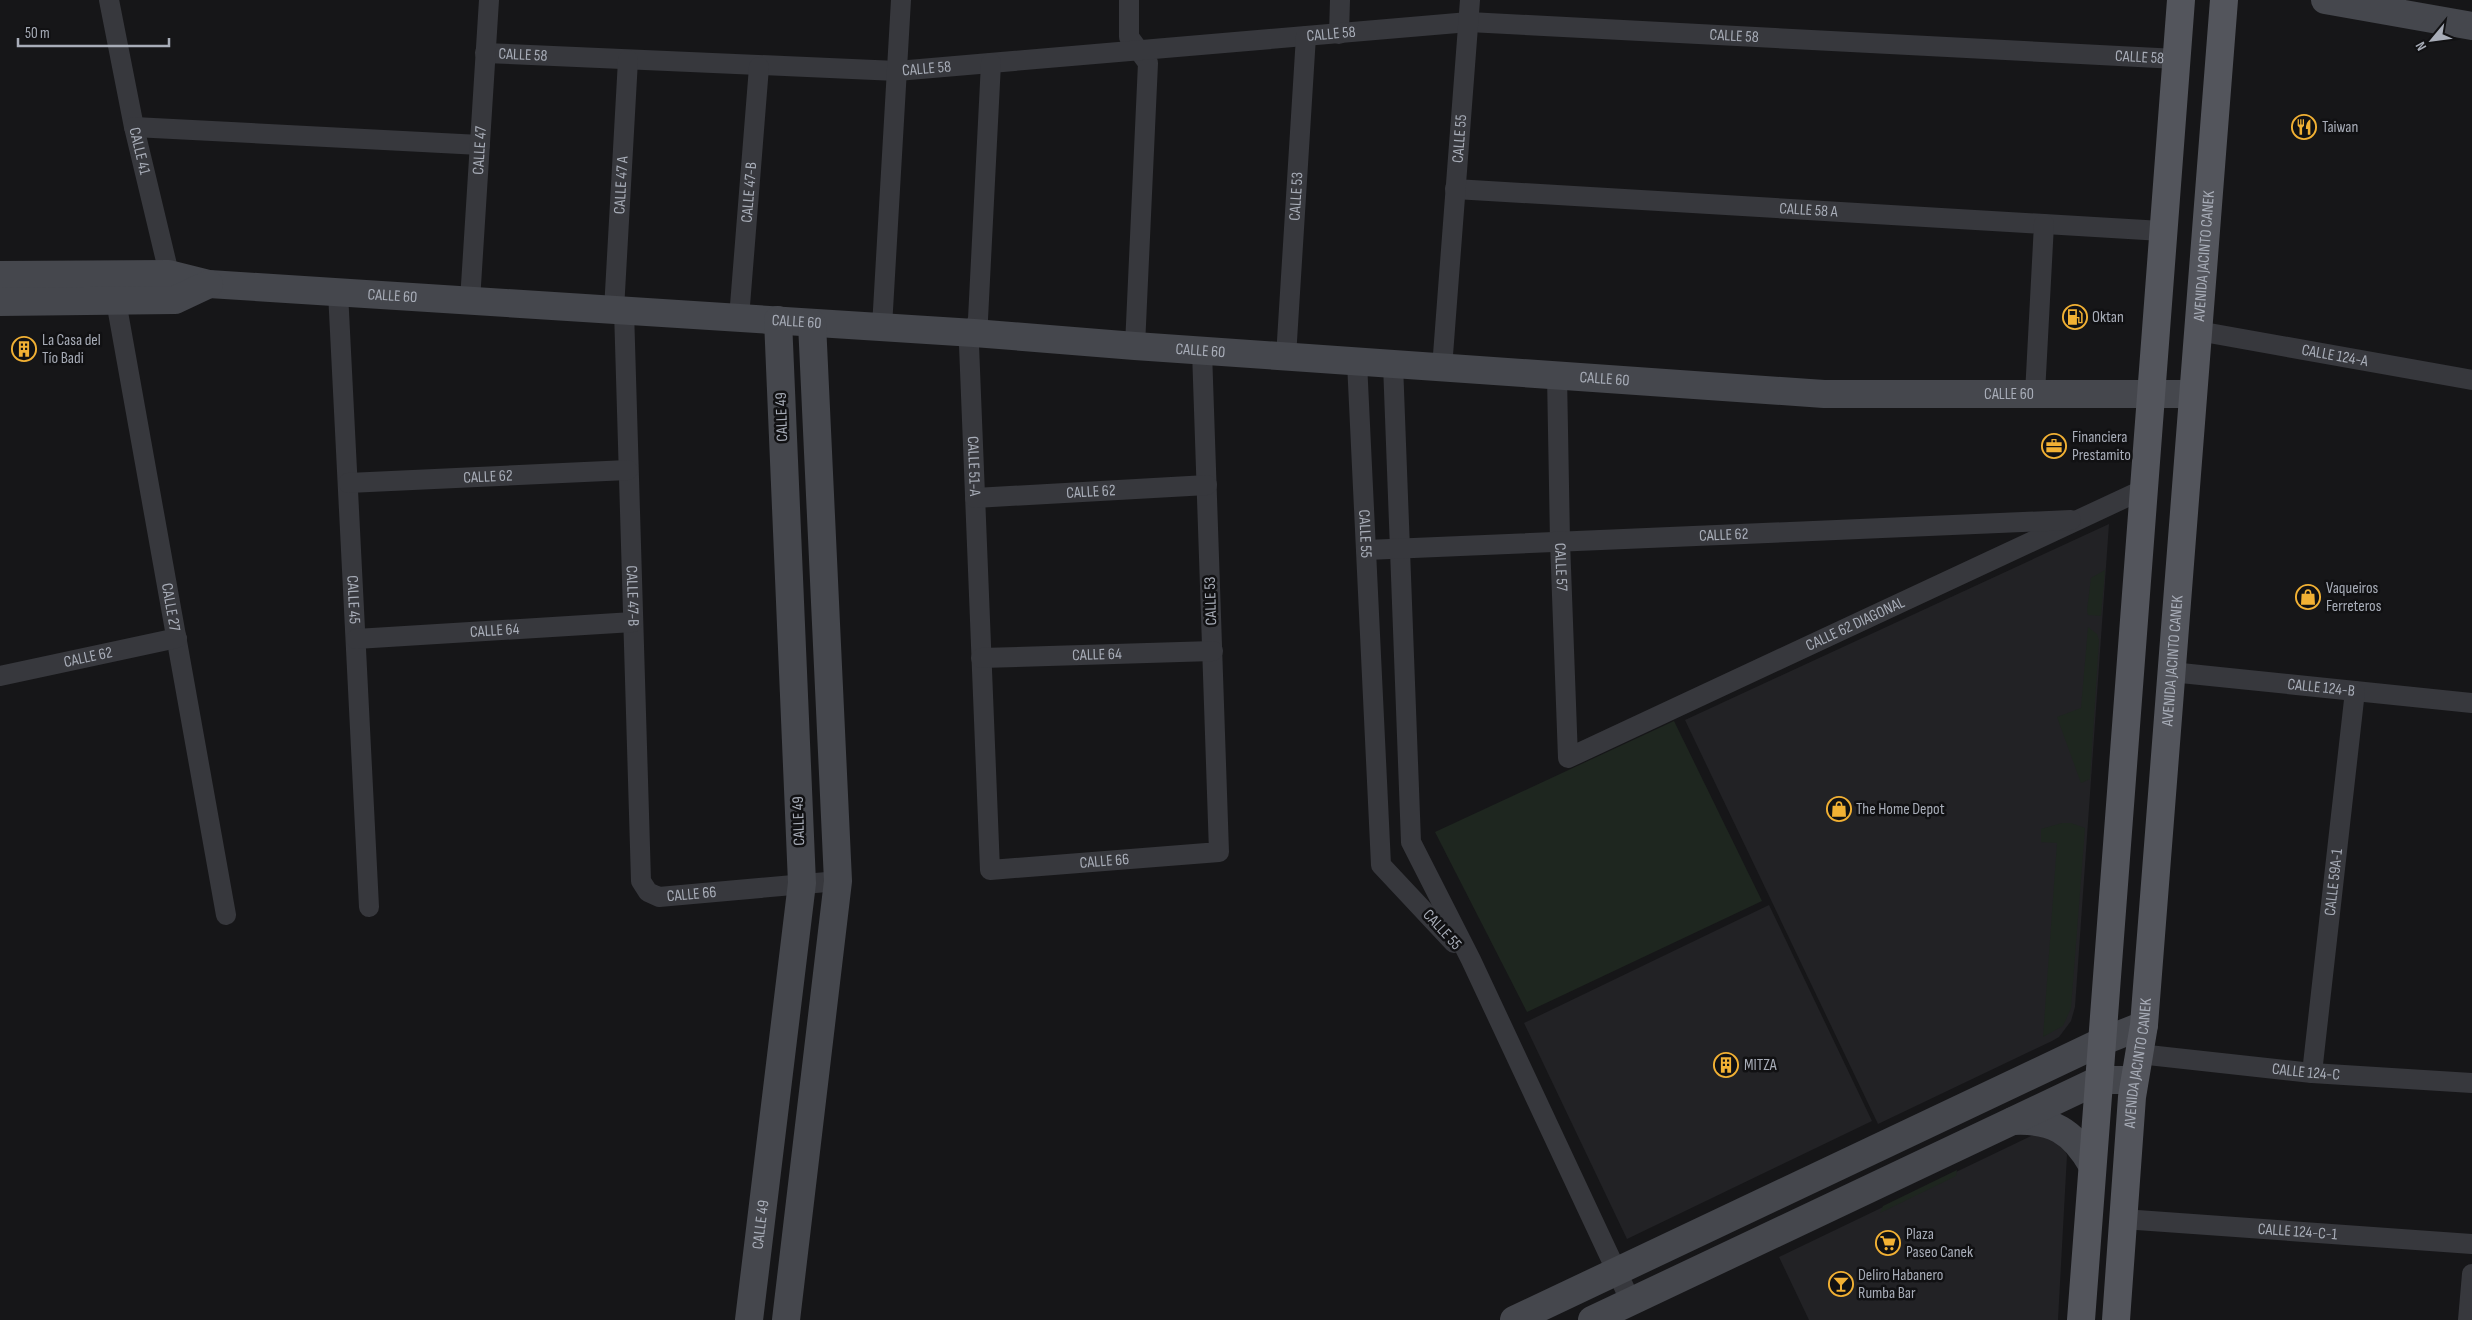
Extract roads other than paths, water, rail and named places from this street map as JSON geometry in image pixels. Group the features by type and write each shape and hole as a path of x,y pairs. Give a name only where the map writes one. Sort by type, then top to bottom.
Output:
{"main road":[{"name":"AVENIDA JACINTO CANEK","path":"2116,1320 2137,1067 2144,1025 2224,0"},
{"path":"2081,1320 2162,231 2177,60 2185,3"}],"street":[{"name":"CALLE 41","path":"109,0 134,127 172,287"},
{"name":"CALLE 47","path":"470,301 489,0"},
{"path":"882,327 901,0"},
{"path":"1129,0 1128,37 1148,63 1135,346"},
{"path":"1339,34 1340,0"},
{"name":"CALLE 55","path":"1442,368 1470,0"},
{"path":"2325,0 2472,26"},
{"name":"CALLE 58","path":"485,53 759,67 896,71 1469,22 2177,60"},
{"name":"CALLE 53","path":"1286,357 1306,36"},
{"name":"CALLE 47 A","path":"619,310 628,60"},
{"name":"CALLE 51-A","path":"990,870 969,345 978,319 991,63"},
{"name":"CALLE 47-B","path":"738,318 759,67"},
{"path":"134,127 480,145"},
{"name":"CALLE 58 A","path":"1455,189 2162,231"},
{"path":"2035,394 2044,224"},
{"name":"CALLE 60","path":"0,275 172,287 209,284 812,322 1824,394 2193,394"},
{"name":"CALLE 60","path":"0,302 116,301 172,287"},
{"name":"CALLE 45","path":"338,292 369,907"},
{"name":"CALLE 27","path":"116,301 226,915"},
{"name":"CALLE 47-B","path":"619,310 628,470 642,881"},
{"name":"CALLE 49","path":"749,1320 802,883 778,320"},
{"path":"786,1320 838,881 812,322"},
{"name":"CALLE 124-A","path":"2198,331 2472,380"},
{"name":"CALLE 53","path":"1202,351 1219,852"},
{"name":"CALLE 55","path":"1357,362 1381,865 1471,960"},
{"name":"CALLE 55","path":"1393,364 1411,842 1471,960"},
{"name":"CALLE 57","path":"1557,376 1560,541 1568,758"},
{"name":"CALLE 62","path":"348,483 628,470"},
{"name":"CALLE 62","path":"975,498 1207,485"},
{"name":"CALLE 62 DIAGONAL","path":"1568,758 2142,490"},
{"name":"CALLE 62","path":"1366,550 2080,520"},
{"path":"789,583 824,582"},
{"name":"CALLE 64","path":"356,639 633,622"},
{"name":"CALLE 62","path":"0,674 177,638"},
{"name":"CALLE 64","path":"982,658 1213,651"},
{"name":"CALLE 124-B","path":"2171,672 2472,703"},
{"name":"CALLE 59A-1","path":"2312,1073 2355,691"},
{"name":"CALLE 66","path":"990,870 1219,852"},
{"name":"CALLE 66","path":"642,881 648,892 659,897 838,881"},
{"path":"1471,960 1631,1302"},
{"path":"1514,1320 2101,1042 2144,1025"},
{"path":"1592,1320 2099,1080 2137,1067"},
{"name":"CALLE 124-C","path":"2137,1067 2312,1073 2472,1083"},
{"path":"2011,1121 2044,1122 2060,1129 2077,1141 2092,1165"},
{"name":"CALLE 124-C-1","path":"2123,1219 2472,1244"},
{"path":"756,1252 793,1260"},
{"path":"2468,1320 2472,1274"}],"place":[{"name":"Taiwan","path":"2304,127"},
{"name":"Oktan","path":"2075,317"},
{"name":"La Casa del Tío Badi","path":"24,349"},
{"name":"Financiera Prestamito","path":"2054,446"},
{"name":"Vaqueiros Ferreteros","path":"2308,597"},
{"name":"The Home Depot","path":"1839,809"},
{"name":"MITZA","path":"1726,1065"},
{"name":"Plaza Paseo Canek","path":"1888,1243"},
{"name":"Deliro Habanero Rumba Bar","path":"1841,1284"}]}
